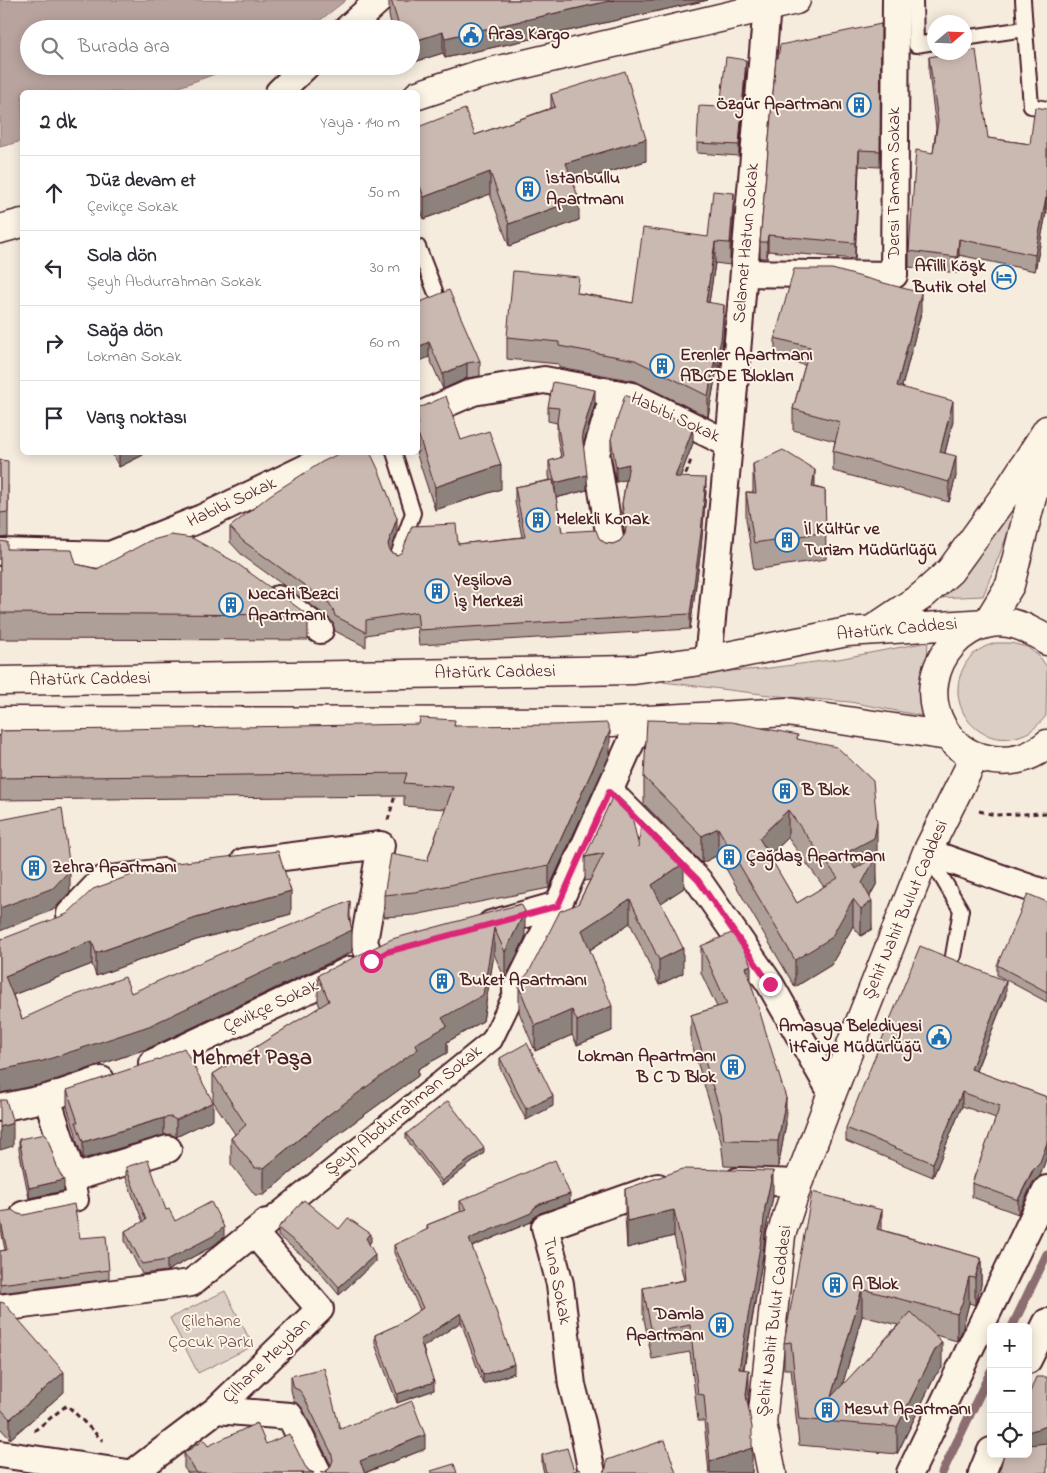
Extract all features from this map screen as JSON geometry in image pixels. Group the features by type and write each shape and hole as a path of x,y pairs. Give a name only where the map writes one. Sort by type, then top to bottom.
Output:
{"main road":[{"path":"420,94 478,75 796,0"},
{"path":"0,229 20,224"},
{"path":"874,629 922,596 950,571 1006,494 1047,430"},
{"path":"1047,437 1010,585 986,623 962,636 946,651 936,672 932,694 937,716 948,736 960,748 975,756 996,762 1047,759"},
{"name":"Atatürk Caddesi","path":"0,681 634,670 708,660 847,632 1007,622 1025,627 1047,641"},
{"path":"0,721 612,722 787,712 948,736"},
{"path":"1017,760 1038,752 1047,744"},
{"name":"Şehit Nahit Bulut Caddesi","path":"772,1473 762,1423 781,1236 798,1183 832,1093 927,852 975,756"}],"street":[{"path":"357,20 380,0"},
{"name":"Dersi Tamam Sokak","path":"744,273 894,276 896,0"},
{"name":"Selamet Hatun Sokak","path":"708,660 729,444 767,6"},
{"path":"281,90 297,75"},
{"name":"Habibi Sokak","path":"420,415 473,392 544,380 632,396 729,444"},
{"path":"611,544 596,453 614,393"},
{"name":"Habibi Sokak","path":"0,552 110,555 202,518 333,455"},
{"name":"Habibi Sokak","path":"178,527 202,544"},
{"path":"257,584 320,630"},
{"name":"Şeyh Abdurrahman Sokak","path":"0,1308 191,1283 492,1040 558,906 641,720"},
{"path":"609,792 698,880 770,984 832,1093"},
{"path":"218,866 381,846 364,942 371,961"},
{"path":"927,852 1047,894"},
{"path":"53,927 62,923 102,880 189,869"},
{"path":"472,929 558,906"},
{"name":"Çevikçe Sokak","path":"0,1108 47,1098 155,1062 387,952 396,950"},
{"path":"22,1212 78,1200 73,1178 47,1098"},
{"path":"73,1178 168,1149"},
{"name":"Tuna Sokak","path":"592,1473 572,1385 560,1284 545,1227 681,1180"},
{"path":"710,1180 798,1183"},
{"path":"910,1473 1047,1189"},
{"name":"Çilhane Meydan","path":"133,1473 216,1410 320,1309 261,1227"},
{"path":"1032,1352 1047,1322"},
{"path":"1032,1362 1047,1355"},
{"path":"216,1410 290,1416 318,1473"},
{"path":"0,1454 126,1473"},
{"path":"982,1473 988,1458"}],"lane":[{"path":"915,0 916,44 927,43"},
{"path":"1023,0 1031,106 1047,109"},
{"path":"972,37 1024,29"},
{"path":"420,252 435,291"},
{"path":"395,455 413,513 396,561"},
{"path":"927,852 961,910 953,956"}],"path":[{"path":"381,846 397,788"},
{"path":"952,804 995,815 1047,813"},
{"path":"33,1432 67,1405 114,1453 126,1473"}],"green space":[{"path":"1013,503 1019,505 983,596 937,598"},
{"path":"928,642 923,716 850,702 778,696 663,682 665,675 762,669 838,659"},
{"path":"995,643 1011,643 1027,647 1040,657 1047,667 1046,716 1038,725 1022,735 1006,738 992,737 979,731 969,721 962,709 958,695 959,680 965,665 978,650"},
{"name":"Çilehane Çocuk Parkı","path":"225,1291 253,1346 198,1373 170,1318"}],"shaded area":[{"path":"0,0 346,0 320,20 20,20 20,75 212,75 171,90 20,90 20,142 0,147"}],"building":[{"path":"391,0 614,0 445,38 443,32 420,39 420,20 397,20"},
{"path":"881,24 880,151 859,150 855,243 768,235 767,242 760,242 776,58 778,58 780,45"},
{"path":"976,50 988,138 1030,144 1035,107 1047,109 1047,198 1035,255 959,239 957,257 909,251 916,150 933,153 938,121 929,60 972,60 972,51"},
{"path":"726,57 746,60 739,145 697,143 699,106 720,107"},
{"path":"625,71 646,139 566,163 579,199 509,224 490,172 424,197 420,186 420,126 465,109 475,135 555,107 551,94"},
{"path":"713,191 734,193 730,243 715,242 706,302 724,305 721,340 718,353 716,353 708,396 635,360 559,346 559,342 507,337 513,271 579,277 577,293 633,303 643,228 708,237"},
{"path":"794,269 832,269 921,293 897,386 953,401 940,452 956,456 949,482 833,451 840,422 793,409 810,347 775,338"},
{"path":"449,290 480,361 467,363 443,374 429,342 420,346 420,302"},
{"path":"553,382 595,390 582,434 587,475 555,483 549,461 563,457 557,422 559,408 548,407"},
{"path":"625,395 693,428 675,477 706,478 690,614 419,630 417,612 366,620 366,632 335,616 329,603 243,541 230,527 270,495 322,462 336,455 371,455 397,518 388,544 390,552 397,555 402,552 412,526 456,524 458,544 525,537 515,487 553,480 562,532 596,530 599,538 605,543 613,544 620,541 625,534 626,527 622,504 629,464 616,467 611,439"},
{"path":"446,396 461,440 489,431 501,465 435,487 420,439 420,407"},
{"path":"783,450 815,470 812,487 825,490 826,532 754,543 746,492 756,493 753,464"},
{"path":"0,460 8,461 8,512 0,513"},
{"path":"171,535 192,538 235,562 308,615 0,613 0,541 7,542 7,549 72,550 76,564 97,569 149,541"},
{"path":"420,718 455,720 454,726 607,723 610,731 549,865 415,892 384,895 391,854 427,861 453,787 404,783 407,773 0,778 0,731 419,724"},
{"path":"647,720 731,722 798,735 797,739 837,747 873,781 877,823 874,838 846,853 855,869 877,855 862,883 872,901 861,909 853,899 831,938 795,960 718,828 702,836 644,777","holes":["788,810 838,878 797,903 759,838"]},
{"path":"614,793 630,808 639,847 641,820 684,863 652,885 683,948 659,960 630,899 582,930 612,1006 577,1021 572,1010 535,1026 519,987 529,972 560,911 578,904 604,853 585,857"},
{"name":"Zehra Apartmanı","path":"62,808 70,870 53,888 0,908 0,820"},
{"path":"278,851 291,891 196,918 96,953 92,941 5,976 22,1019 68,998 125,977 131,993 222,953 350,901 349,917 352,930 149,1026 43,1061 0,1070 0,939 67,914 93,889 159,865"},
{"path":"1028,894 1047,902 1047,992 997,965"},
{"path":"521,904 525,911 505,952 494,928 483,995 442,1018 447,1026 415,1044 418,1049 327,1116 264,1168 255,1168 231,1138 246,1125 213,1074 329,1001 318,975 392,939"},
{"path":"734,932 741,942 751,965 746,967 786,1098 778,1141 724,1140 721,1114 691,1015 727,1004 701,946"},
{"name":"Amasya Belediyesi İtfaiye Müdürlüğü","path":"920,946 1006,981 971,1069 1047,1097 1047,1143 1040,1162 1033,1169 1018,1200 972,1183 1000,1106 962,1092 933,1163 846,1128"},
{"path":"527,1043 553,1096 526,1109 500,1058"},
{"path":"184,1048 213,1102 176,1120 171,1117 164,1118 83,1142 67,1090 160,1059"},
{"path":"0,1100 6,1100 13,1123 0,1127"},
{"path":"448,1101 484,1148 442,1181 406,1134"},
{"path":"46,1134 59,1172 64,1180 29,1188 19,1139"},
{"path":"148,1160 166,1210 169,1209 175,1221 211,1202 224,1227 213,1236 167,1260 142,1264 125,1231 146,1220 126,1167"},
{"path":"555,1160 570,1194 540,1204 531,1213 469,1239 489,1290 514,1364 483,1375 461,1313 420,1340 434,1382 397,1394 375,1335 397,1325 423,1308 394,1245 428,1229 427,1225 467,1209 460,1201"},
{"path":"683,1169 773,1171 765,1207 763,1229 739,1369 749,1370 746,1395 752,1427 752,1448 710,1462 704,1395 698,1394 690,1325 652,1333 643,1288 686,1280 684,1254 674,1210 627,1221 625,1189"},
{"path":"812,1192 882,1210 877,1229 981,1258 975,1278 969,1277 962,1304 957,1314 862,1289 831,1397 911,1312 942,1342 935,1350 897,1427 799,1419 791,1342 784,1343"},
{"path":"304,1200 339,1229 348,1218 371,1234 366,1238 375,1255 339,1287 313,1257 278,1228"},
{"path":"74,1204 80,1238 106,1236 109,1270 0,1284 0,1251 7,1250 0,1212 12,1210 24,1215"},
{"path":"0,1302 4,1303 64,1372 10,1419 0,1408"},
{"path":"324,1368 340,1429 412,1401 425,1435 360,1461 365,1473 321,1473 330,1468 333,1460 331,1452 303,1395 294,1388 291,1376"},
{"path":"1036,1377 1047,1377 1047,1426 1032,1431 1032,1413 1032,1387"},
{"path":"257,1423 266,1444 289,1434 305,1466 314,1473 197,1473 184,1453 204,1440 208,1446"},
{"path":"665,1440 676,1473 603,1473 607,1460"},
{"path":"1047,1443 1047,1473 999,1473 1003,1458 1032,1458 1032,1445"},
{"path":"567,1448 574,1471 579,1469 581,1473 546,1473 542,1455"},
{"path":"454,1464 457,1473 432,1473 431,1471"}],"waterway":[{"path":"1014,1323 1047,1254"},
{"path":"942,1473 987,1379"}],"place":[{"name":"Aras Kargo","path":"471,35"},
{"name":"Özgür Apartmanı","path":"859,105"},
{"name":"İstanbullu Apartmanı","path":"528,189"},
{"name":"Afilli Köşk Butik Otel","path":"1004,277"},
{"name":"Erenler Apartmanı ABCDE Blokları","path":"662,366"},
{"name":"Melekli Konak","path":"538,520"},
{"name":"İl Kültür ve Turizm Müdürlüğü","path":"787,540"},
{"name":"Yeşilova İş Merkezi","path":"437,591"},
{"name":"Necati Bezci Apartmanı","path":"231,605"},
{"name":"B Blok","path":"785,791"},
{"name":"Çağdaş Apartmanı","path":"729,857"},
{"name":"Zehra Apartmanı","path":"34,868"},
{"name":"Buket Apartmanı","path":"442,981"},
{"name":"Amasya Belediyesi İtfaiye Müdürlüğü","path":"939,1037"},
{"name":"Lokman Apartmanı B C D Blok","path":"733,1067"},
{"name":"A Blok","path":"835,1285"},
{"name":"Damla Apartmanı","path":"721,1325"},
{"name":"Mesut Apartmanı","path":"827,1410"}],"district":[{"name":"Mehmet Paşa","path":"252,1059"}],"route":[{"path":"371,961 387,952 558,906 609,792 698,880 770,984"}]}
